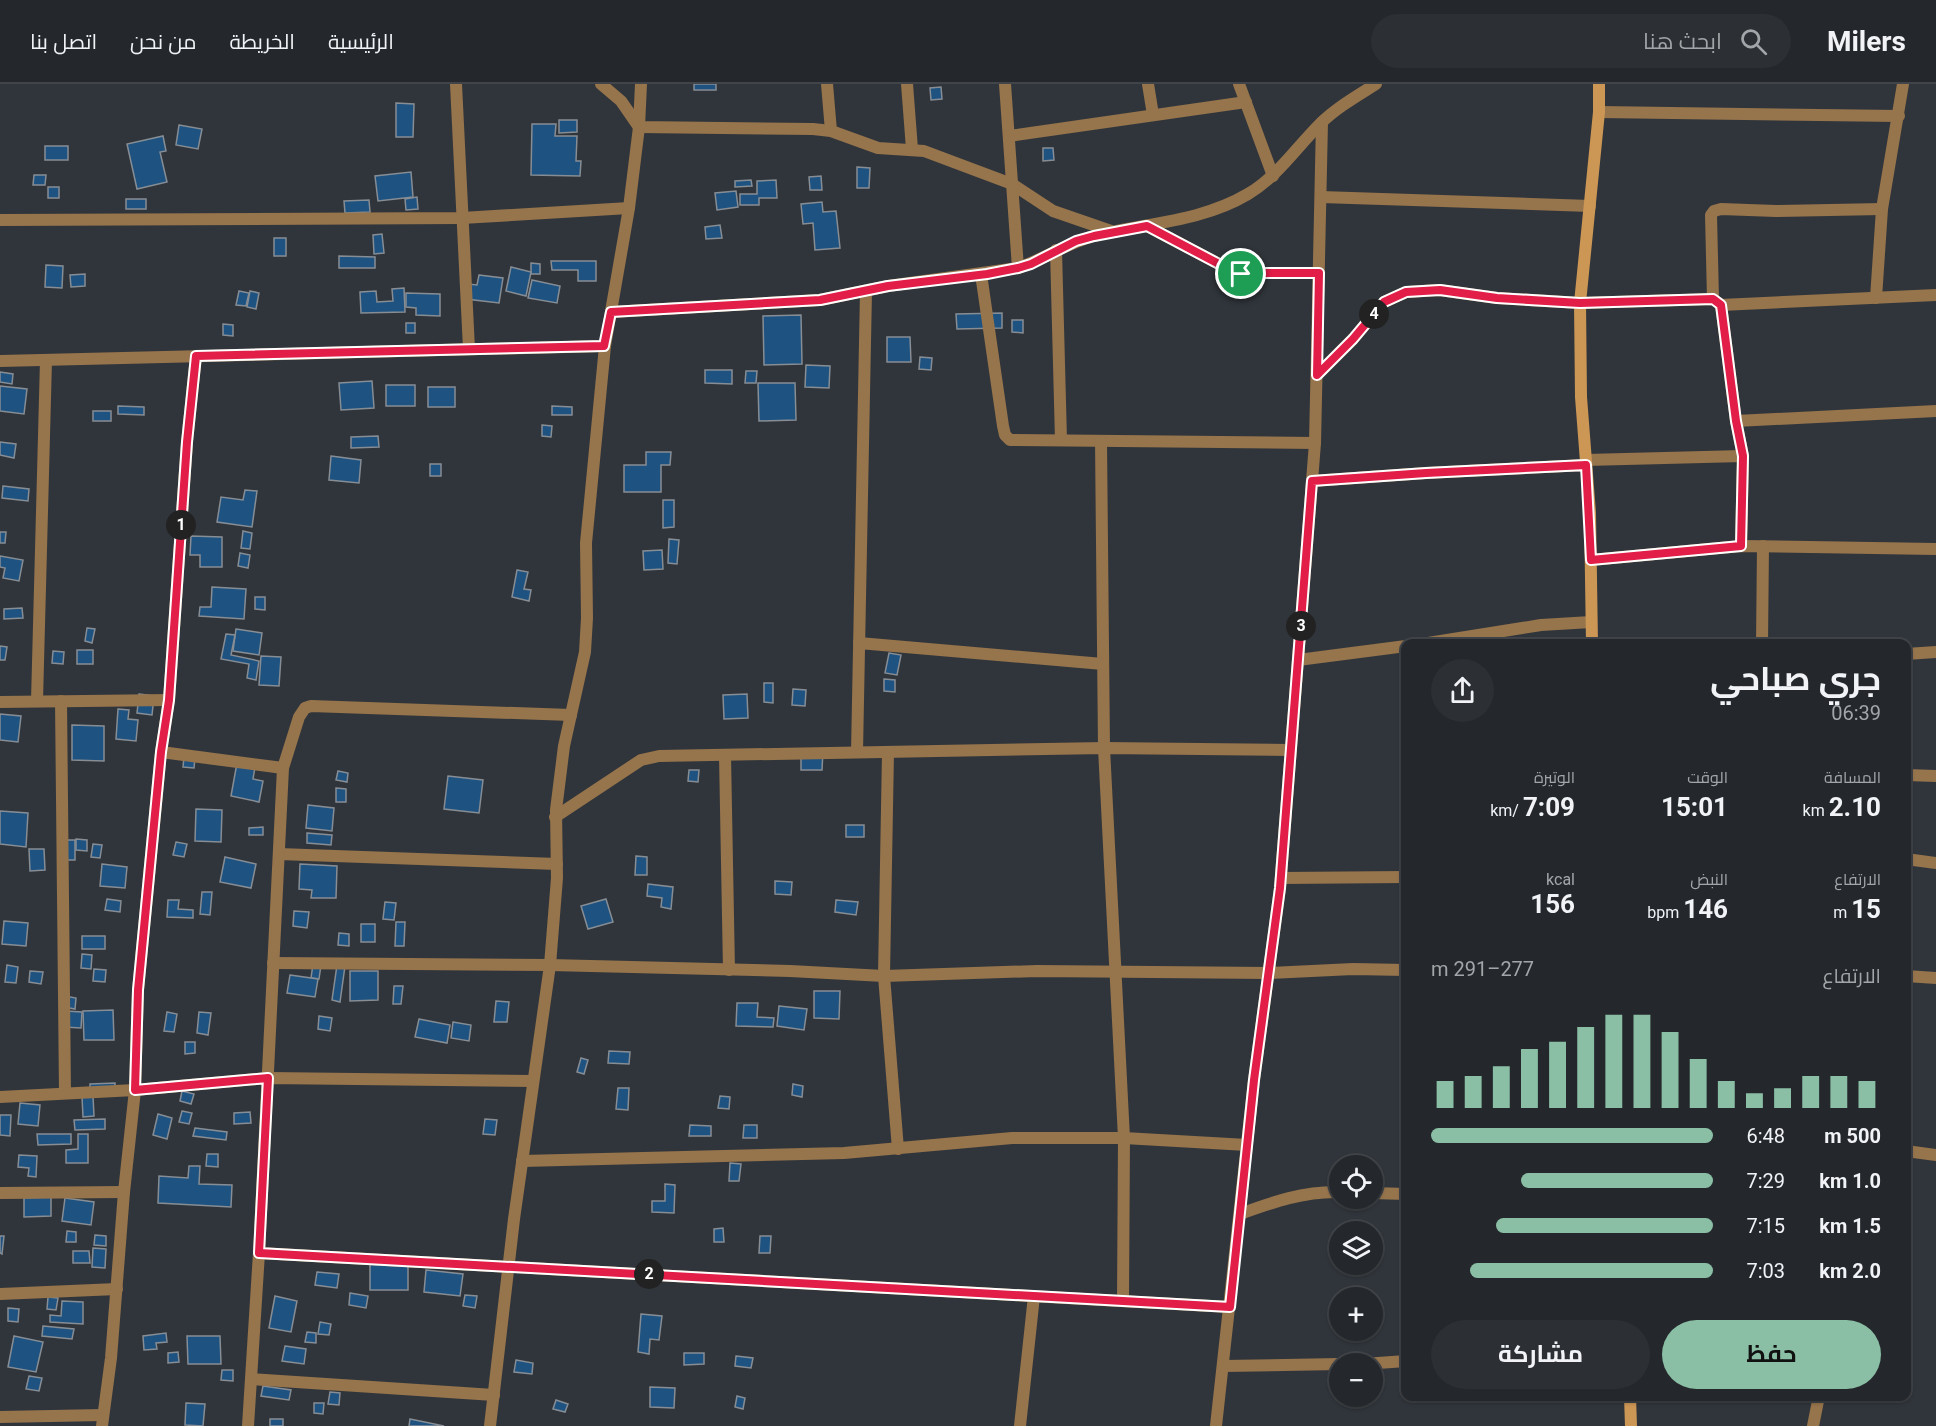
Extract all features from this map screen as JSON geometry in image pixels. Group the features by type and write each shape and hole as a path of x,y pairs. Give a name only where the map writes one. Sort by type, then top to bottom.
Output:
{"street":[{"path":"456,84 469,349"},
{"path":"601,84 621,101 639,127"},
{"path":"490,1426 522,1161 550,965 556,897 555,817 564,747 585,645 586,543 604,346 628,207 639,127 641,84"},
{"path":"827,84 831,131"},
{"path":"907,84 912,149"},
{"path":"1005,84 1018,268"},
{"path":"1148,84 1154,115"},
{"path":"1239,84 1273,176"},
{"path":"611,312 820,300 888,286 1018,268 1031,264 1076,241 1177,220 1234,202 1266,183 1322,122 1376,84"},
{"path":"1592,639 1591,560 1581,397 1580,303 1599,112 1599,84"},
{"path":"1876,298 1882,209 1903,84"},
{"path":"1009,136 1246,102"},
{"path":"1599,112 1899,116"},
{"path":"1216,1426 1247,1145 1281,878 1315,442 1322,122"},
{"path":"639,127 813,129 831,131 878,148 924,151 1012,184 1053,211 1113,232"},
{"path":"1321,197 1590,206"},
{"path":"0,220 462,218 628,207"},
{"path":"1741,546 1743,456 1717,302 1710,215 1721,208 1776,211 1882,209"},
{"path":"1147,226 1236,273 1319,273"},
{"path":"1056,250 1061,440"},
{"path":"981,274 1005,435 1010,440 1315,442"},
{"path":"1317,375 1353,339 1384,302 1406,292 1440,290 1497,298 1580,303 1717,302 1936,295"},
{"path":"857,752 866,291"},
{"path":"0,361 604,346"},
{"path":"0,1417 26,1421 102,1420 111,1358 124,1192 135,1090 138,990 161,752 169,700 187,442 196,356"},
{"path":"37,701 46,360"},
{"path":"1736,421 1936,411"},
{"path":"1101,441 1104,748 1124,1138 1123,1301"},
{"path":"1312,481 1586,463 1743,456"},
{"path":"1591,560 1741,546 1936,549"},
{"path":"1762,639 1763,546"},
{"path":"1453,639 1541,625 1592,622"},
{"path":"859,643 1103,664"},
{"path":"1298,660 1401,647"},
{"path":"1911,654 1936,652"},
{"path":"0,702 169,700"},
{"path":"61,701 65,1094"},
{"path":"248,1426 283,768 299,717 305,708 311,706 571,715"},
{"path":"555,817 641,760 660,756 1104,748 1291,750"},
{"path":"161,752 283,768"},
{"path":"888,752 884,976 898,1149"},
{"path":"725,755 729,969"},
{"path":"1911,775 1936,776"},
{"path":"279,854 557,864"},
{"path":"1911,860 1936,862"},
{"path":"1281,878 1401,877"},
{"path":"273,963 550,965 729,969 884,976 1036,971 1269,973 1353,969 1401,970"},
{"path":"1911,976 1936,978"},
{"path":"0,1097 135,1090 268,1078 533,1081"},
{"path":"522,1161 844,1153 1012,1138 1124,1138 1247,1145"},
{"path":"1911,1152 1936,1155"},
{"path":"1240,1214 1291,1196 1329,1191"},
{"path":"0,1193 124,1192"},
{"path":"1383,1193 1401,1194"},
{"path":"259,1253 1230,1307"},
{"path":"0,1294 117,1289"},
{"path":"1020,1426 1034,1296"},
{"path":"1383,1363 1401,1361"},
{"path":"1223,1366 1329,1364"},
{"path":"251,1379 494,1395"},
{"path":"1630,1401 1631,1426"},
{"path":"1813,1426 1818,1401"}],"building":[{"path":"694,84 716,84 716,90 694,90"},
{"path":"941,87 942,99 931,100 930,88"},
{"path":"396,103 414,104 413,137 396,137"},
{"path":"559,120 577,120 577,132 559,133"},
{"path":"532,124 556,124 555,136 577,136 576,161 581,161 580,176 531,175"},
{"path":"179,125 202,129 198,149 176,145"},
{"path":"163,136 166,151 160,152 167,182 137,189 127,144"},
{"path":"45,146 68,146 68,160 45,160"},
{"path":"1043,148 1053,148 1054,160 1043,161"},
{"path":"857,167 870,168 869,188 857,188"},
{"path":"411,172 413,197 378,201 375,176"},
{"path":"34,175 46,175 45,185 33,185"},
{"path":"821,176 822,190 810,190 809,177"},
{"path":"751,180 752,186 735,187 735,181"},
{"path":"776,180 777,198 759,198 759,205 740,205 740,194 757,194 757,181"},
{"path":"48,187 59,187 59,198 48,198"},
{"path":"736,191 738,207 717,210 715,193"},
{"path":"417,197 418,209 406,210 405,199"},
{"path":"126,199 146,199 146,209 126,209"},
{"path":"369,200 370,212 345,213 344,201"},
{"path":"822,202 823,212 836,211 840,248 815,250 813,223 803,224 801,204"},
{"path":"720,225 722,238 706,239 705,227"},
{"path":"382,234 384,253 374,254 373,235"},
{"path":"274,238 286,238 286,256 274,256"},
{"path":"339,256 375,257 375,268 339,268"},
{"path":"551,261 596,261 596,281 578,281 578,270 552,270"},
{"path":"531,263 540,264 540,274 531,274"},
{"path":"46,265 63,266 62,288 45,287"},
{"path":"511,267 531,272 526,296 506,291"},
{"path":"85,274 85,286 71,287 70,275"},
{"path":"479,275 503,278 499,303 466,299 468,284 477,285"},
{"path":"532,280 560,286 557,303 528,298"},
{"path":"404,288 405,312 361,313 360,292 376,291 377,302 393,301 392,289"},
{"path":"239,291 249,293 246,306 236,305"},
{"path":"250,291 259,293 256,309 247,307"},
{"path":"406,293 440,294 440,316 416,315 416,308 406,307"},
{"path":"1002,313 1002,328 957,329 956,314"},
{"path":"801,315 802,364 764,365 763,316"},
{"path":"1012,320 1023,320 1023,333 1012,332"},
{"path":"406,323 415,323 415,333 406,333"},
{"path":"223,324 233,325 233,336 223,335"},
{"path":"887,337 910,337 911,362 887,362"},
{"path":"920,357 932,358 931,370 919,369"},
{"path":"806,365 830,366 829,388 805,387"},
{"path":"705,370 732,370 732,384 705,383"},
{"path":"746,371 757,371 756,383 745,383"},
{"path":"0,372 13,374 12,384 0,382"},
{"path":"372,381 374,408 341,410 339,383"},
{"path":"758,383 795,383 796,420 759,421"},
{"path":"386,385 415,385 415,406 386,406"},
{"path":"0,386 27,389 24,414 0,411"},
{"path":"428,387 455,387 455,407 428,407"},
{"path":"118,406 144,407 144,415 118,414"},
{"path":"552,406 572,407 572,415 552,415"},
{"path":"93,411 111,411 111,421 93,421"},
{"path":"542,425 552,426 551,437 542,436"},
{"path":"378,436 379,447 351,448 351,437"},
{"path":"0,442 16,444 14,458 0,455"},
{"path":"646,452 671,452 670,465 661,465 661,492 624,492 624,465 646,465"},
{"path":"331,456 361,460 359,483 329,480"},
{"path":"430,464 441,464 441,476 430,476"},
{"path":"3,486 29,489 28,501 2,498"},
{"path":"245,490 257,491 252,527 217,522 221,497 243,500"},
{"path":"663,500 674,500 674,527 663,528"},
{"path":"243,531 252,533 250,549 241,548"},
{"path":"0,532 6,532 5,543 0,543"},
{"path":"191,536 222,537 222,567 200,567 200,555 190,555"},
{"path":"669,539 679,540 677,564 668,563"},
{"path":"662,550 663,569 644,570 643,551"},
{"path":"240,553 250,555 248,568 238,566"},
{"path":"0,556 23,560 19,581 3,578 5,568 0,567"},
{"path":"517,570 528,572 524,589 531,590 529,601 512,597"},
{"path":"212,587 246,589 244,619 199,616 200,607 211,607"},
{"path":"255,597 265,597 265,610 255,609"},
{"path":"22,608 23,618 4,619 4,609"},
{"path":"87,628 95,629 92,643 85,641"},
{"path":"236,629 262,633 259,655 233,651"},
{"path":"226,634 235,635 231,655 259,661 256,680 247,678 249,664 221,659"},
{"path":"0,646 7,647 5,660 0,660"},
{"path":"77,650 93,650 93,664 77,664"},
{"path":"53,651 64,652 63,664 52,663"},
{"path":"889,653 901,655 897,675 885,673"},
{"path":"261,656 281,657 279,686 259,685"},
{"path":"884,679 895,680 895,692 884,691"},
{"path":"764,683 773,683 773,703 764,702"},
{"path":"793,689 806,690 805,706 792,705"},
{"path":"139,694 154,696 152,715 137,713"},
{"path":"747,694 748,718 724,719 723,695"},
{"path":"118,709 129,710 128,719 138,720 136,741 116,739"},
{"path":"0,714 21,716 18,742 0,740"},
{"path":"72,725 104,726 104,761 72,760"},
{"path":"801,749 823,750 822,770 801,770"},
{"path":"184,757 195,758 194,768 183,767"},
{"path":"237,763 255,767 253,779 263,781 259,802 231,796"},
{"path":"689,770 699,770 698,782 688,781"},
{"path":"338,771 348,773 347,782 336,780"},
{"path":"448,776 483,780 479,813 444,809"},
{"path":"336,788 346,789 346,802 336,802"},
{"path":"308,805 334,808 332,831 306,828"},
{"path":"196,809 222,810 221,842 195,841"},
{"path":"0,811 28,813 26,847 0,844"},
{"path":"846,825 864,825 864,837 846,837"},
{"path":"263,827 263,835 249,835 249,828"},
{"path":"307,833 332,835 331,845 307,843"},
{"path":"76,839 87,840 87,851 76,850"},
{"path":"64,840 75,840 75,860 63,860"},
{"path":"176,842 187,844 184,857 173,855"},
{"path":"93,844 102,845 100,858 91,857"},
{"path":"29,849 44,849 45,870 30,871"},
{"path":"636,856 647,857 647,875 635,875"},
{"path":"225,857 256,864 251,888 220,882"},
{"path":"102,864 127,867 125,888 100,886"},
{"path":"300,864 337,866 336,898 311,898 312,890 299,889"},
{"path":"775,881 792,882 791,895 775,894"},
{"path":"648,884 673,887 671,909 661,907 662,898 647,896"},
{"path":"202,892 212,892 210,915 200,914"},
{"path":"107,899 121,901 120,912 105,910"},
{"path":"606,899 613,922 588,929 581,906"},
{"path":"168,900 179,900 178,909 193,910 193,918 167,917"},
{"path":"836,900 858,902 856,915 835,912"},
{"path":"385,902 396,903 394,920 383,919"},
{"path":"294,911 309,912 307,928 293,926"},
{"path":"4,921 28,923 26,946 2,944"},
{"path":"396,922 405,922 404,946 395,946"},
{"path":"361,924 375,924 375,942 361,942"},
{"path":"339,933 349,934 349,946 338,945"},
{"path":"82,936 105,936 105,949 82,949"},
{"path":"82,954 92,955 91,969 81,968"},
{"path":"313,964 321,965 319,979 311,978"},
{"path":"7,965 18,967 16,983 5,982"},
{"path":"337,965 345,966 340,1002 332,1000"},
{"path":"94,969 106,970 105,982 93,981"},
{"path":"30,971 43,972 41,984 29,982"},
{"path":"350,971 378,971 378,1000 350,1001"},
{"path":"290,975 318,979 315,997 287,993"},
{"path":"394,986 403,986 401,1004 393,1004"},
{"path":"814,991 840,991 839,1019 814,1018"},
{"path":"65,996 76,998 75,1009 64,1007"},
{"path":"496,1001 509,1002 507,1022 494,1022"},
{"path":"737,1003 758,1003 757,1017 774,1018 773,1027 736,1026"},
{"path":"779,1006 807,1009 804,1030 777,1026"},
{"path":"113,1010 114,1040 84,1040 83,1011"},
{"path":"65,1011 82,1012 81,1028 64,1027"},
{"path":"167,1012 177,1014 174,1032 164,1031"},
{"path":"199,1012 211,1013 208,1035 197,1033"},
{"path":"319,1016 332,1018 330,1031 318,1029"},
{"path":"419,1019 450,1025 447,1043 415,1037"},
{"path":"453,1022 471,1025 469,1041 451,1038"},
{"path":"185,1042 195,1042 195,1053 185,1054"},
{"path":"609,1051 630,1052 629,1064 608,1063"},
{"path":"581,1058 588,1060 584,1074 577,1072"},
{"path":"115,1083 115,1095 90,1095 90,1084"},
{"path":"793,1084 803,1086 802,1097 792,1095"},
{"path":"618,1088 629,1088 628,1110 616,1109"},
{"path":"182,1091 194,1094 191,1104 180,1101"},
{"path":"93,1096 94,1116 83,1117 82,1097"},
{"path":"720,1096 730,1097 729,1109 718,1108"},
{"path":"20,1103 40,1105 38,1126 18,1124"},
{"path":"182,1111 192,1113 189,1124 179,1122"},
{"path":"250,1112 251,1123 234,1124 234,1113"},
{"path":"158,1114 172,1118 167,1139 153,1135"},
{"path":"0,1115 11,1115 10,1136 0,1135"},
{"path":"105,1119 105,1129 75,1130 74,1120"},
{"path":"485,1119 497,1120 495,1135 483,1134"},
{"path":"690,1125 711,1126 711,1136 689,1136"},
{"path":"744,1125 757,1125 757,1138 743,1138"},
{"path":"195,1128 227,1132 226,1140 193,1136"},
{"path":"37,1134 71,1134 71,1144 38,1145"},
{"path":"78,1134 88,1134 88,1163 66,1163 66,1150 78,1149"},
{"path":"207,1154 218,1154 218,1167 206,1166"},
{"path":"19,1155 37,1156 36,1177 28,1176 29,1168 18,1167"},
{"path":"730,1163 741,1164 739,1181 729,1181"},
{"path":"189,1166 200,1166 199,1184 232,1185 231,1207 158,1203 159,1176 188,1178"},
{"path":"665,1184 675,1185 674,1213 652,1212 652,1201 665,1201"},
{"path":"51,1197 51,1216 24,1217 24,1198"},
{"path":"65,1198 94,1202 91,1225 62,1221"},
{"path":"723,1228 724,1242 714,1242 714,1229"},
{"path":"67,1231 76,1232 76,1242 66,1242"},
{"path":"95,1235 106,1236 106,1246 94,1245"},
{"path":"0,1236 4,1236 2,1254 0,1253"},
{"path":"760,1236 771,1236 770,1253 759,1253"},
{"path":"93,1248 106,1249 105,1268 92,1267"},
{"path":"73,1251 89,1251 90,1263 73,1263"},
{"path":"370,1264 408,1264 408,1290 370,1290"},
{"path":"426,1270 463,1274 460,1296 424,1292"},
{"path":"317,1272 339,1274 337,1288 315,1285"},
{"path":"350,1293 368,1296 366,1308 349,1305"},
{"path":"465,1295 477,1296 475,1308 463,1306"},
{"path":"275,1296 297,1301 291,1332 269,1328"},
{"path":"48,1297 58,1298 56,1310 47,1309"},
{"path":"62,1301 83,1302 83,1324 50,1322 50,1315 61,1316"},
{"path":"8,1308 19,1309 18,1322 8,1321"},
{"path":"641,1314 662,1316 659,1340 650,1339 649,1354 638,1352"},
{"path":"320,1322 331,1324 329,1335 318,1334"},
{"path":"43,1326 74,1329 72,1339 42,1336"},
{"path":"307,1332 316,1333 316,1343 305,1342"},
{"path":"166,1333 167,1342 156,1343 157,1349 144,1350 143,1336"},
{"path":"14,1336 43,1342 36,1372 8,1367"},
{"path":"187,1336 220,1336 221,1364 188,1364"},
{"path":"285,1346 306,1349 304,1364 282,1361"},
{"path":"178,1352 179,1362 168,1363 168,1353"},
{"path":"684,1353 704,1353 704,1364 684,1365"},
{"path":"736,1356 753,1358 751,1368 735,1366"},
{"path":"516,1360 533,1363 532,1374 514,1372"},
{"path":"222,1370 233,1370 233,1381 221,1380"},
{"path":"29,1376 42,1378 39,1391 26,1389"},
{"path":"263,1386 291,1390 289,1400 261,1396"},
{"path":"650,1387 675,1388 674,1408 650,1407"},
{"path":"330,1392 340,1393 339,1405 328,1404"},
{"path":"737,1396 745,1398 743,1409 735,1407"},
{"path":"556,1400 568,1404 565,1412 553,1409"},
{"path":"186,1403 205,1404 203,1426 185,1425"},
{"path":"314,1403 324,1403 323,1414 314,1413"},
{"path":"270,1419 283,1419 283,1426 270,1426"},
{"path":"410,1419 444,1426 409,1426"}],"route":[{"path":"1147,226 1230,271 1241,274 1319,273 1317,375 1353,339 1384,302 1406,292 1440,290 1497,298 1580,303 1713,299 1721,305 1736,421 1743,456 1741,546 1591,560 1586,465 1312,481 1280,888 1254,1080 1230,1307 259,1253 268,1078 135,1090 138,990 161,752 169,700 187,442 196,356 604,346 611,312 820,300 888,286 987,274 1031,264 1076,241 1147,226"}]}
